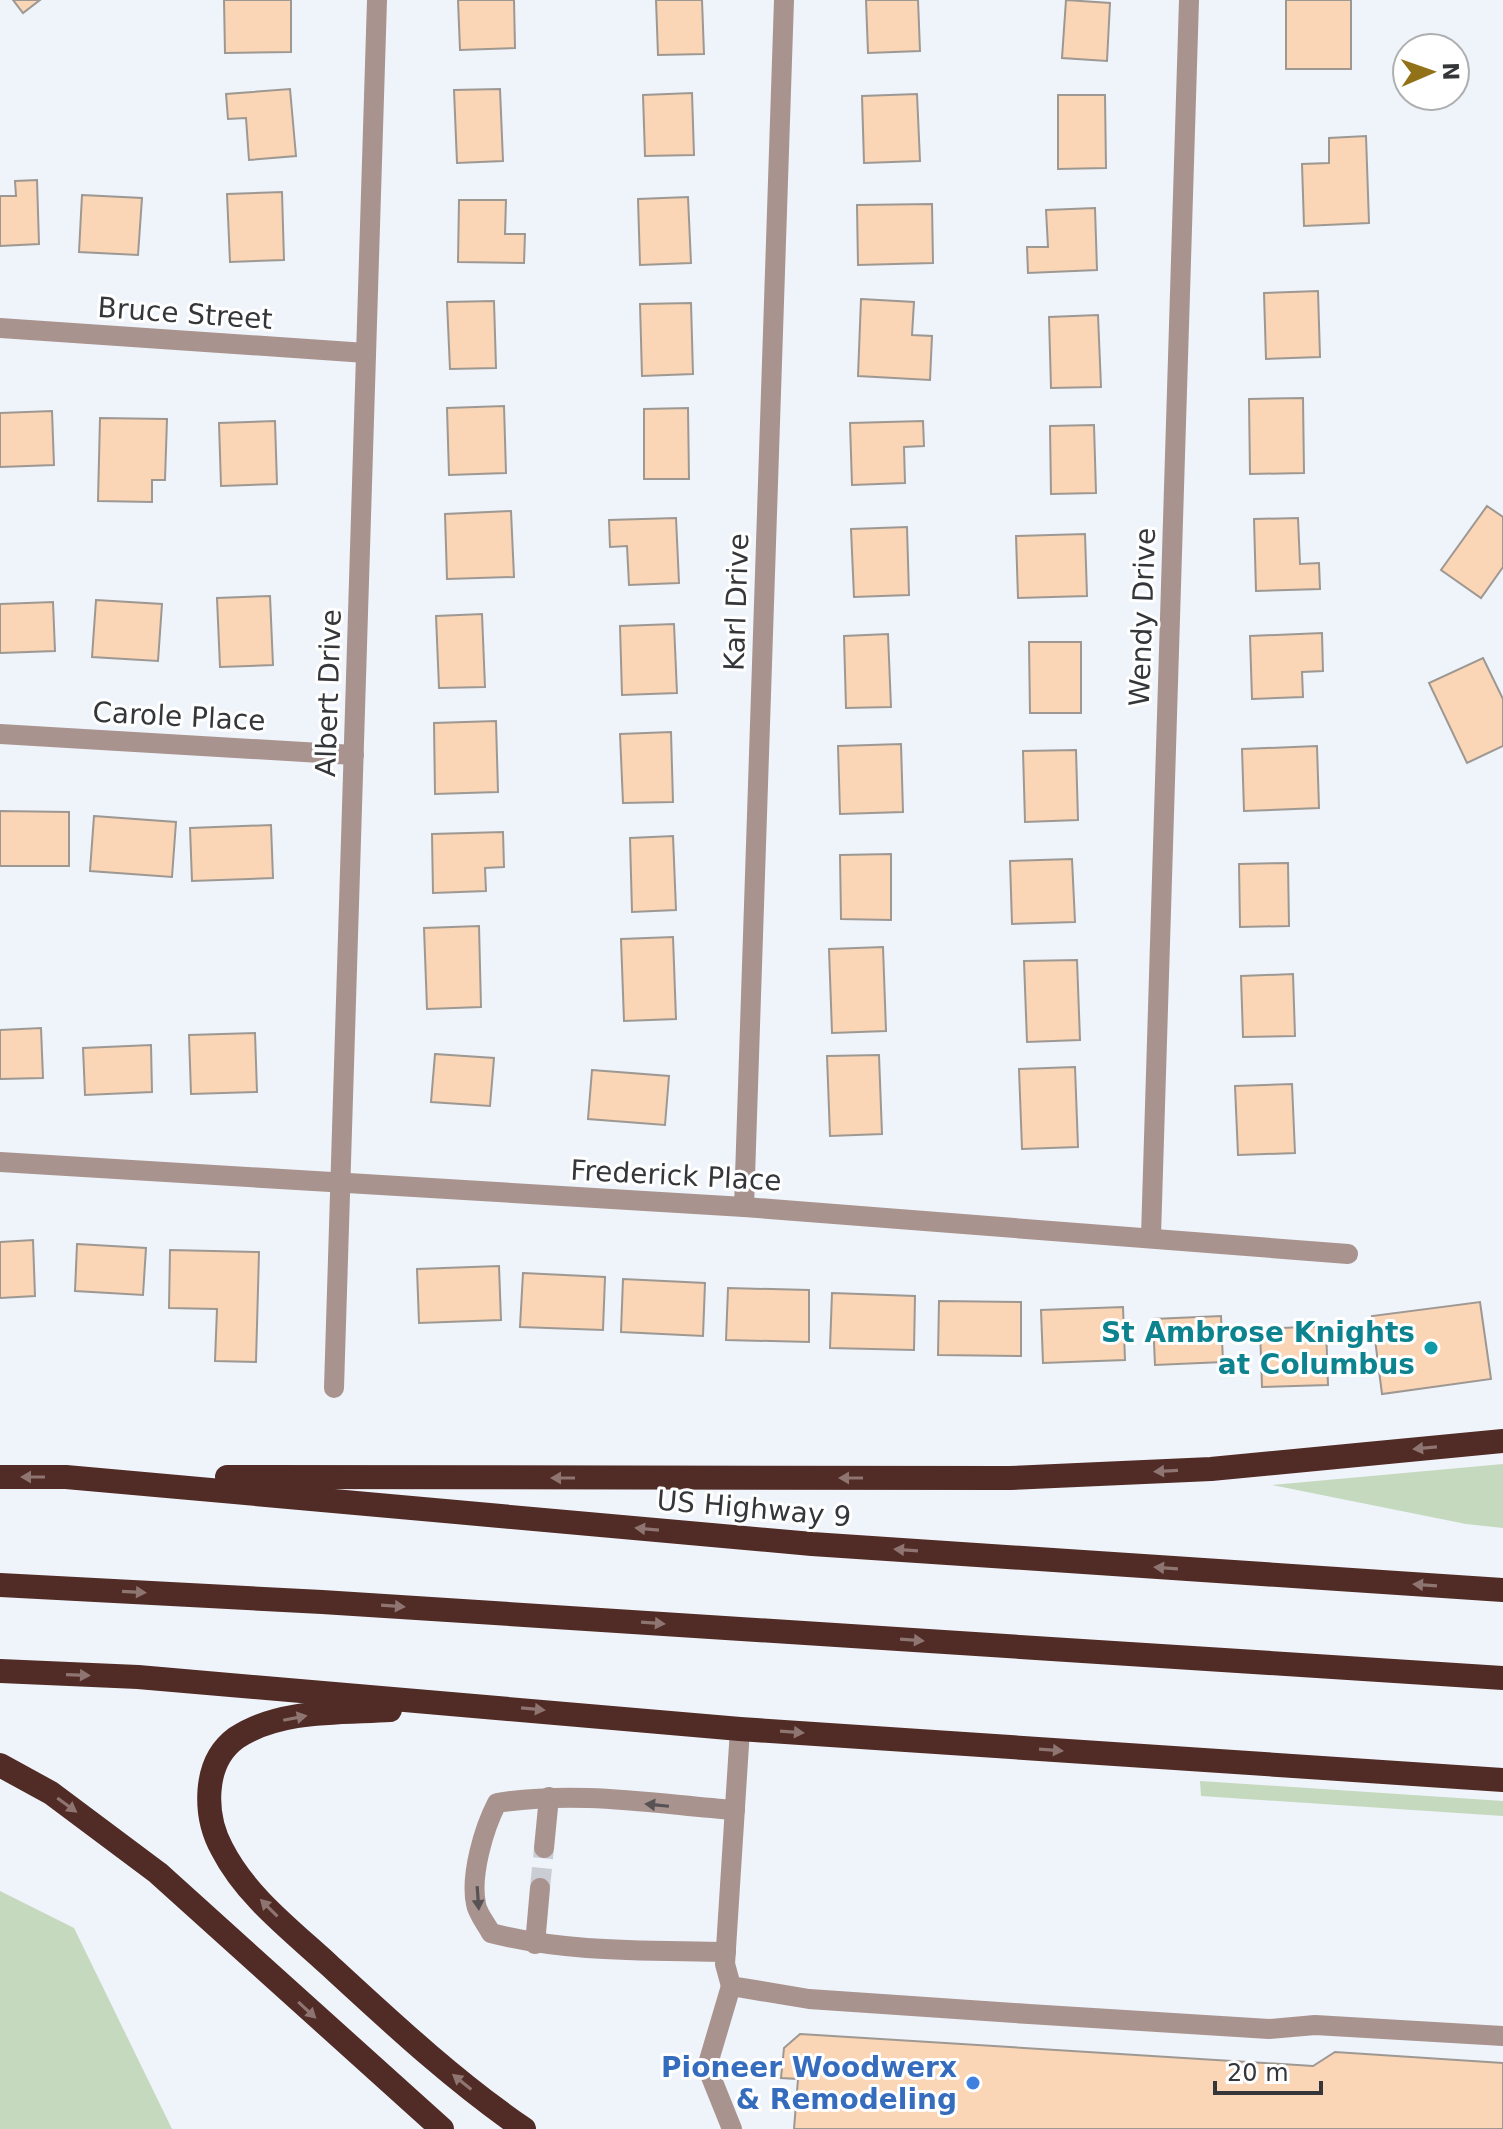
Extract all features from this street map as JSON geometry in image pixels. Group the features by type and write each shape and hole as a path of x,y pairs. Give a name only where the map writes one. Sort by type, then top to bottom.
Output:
{"highway":[{"path":"66,1477 1010,1478 1211,1469 1503,1441"},
{"name":"US Highway 9","path":"0,1477 66,1477 812,1544 1503,1590"},
{"path":"0,1585 322,1602 1503,1678"},
{"path":"0,1671 138,1677 479,1704 740,1729 1503,1780"},
{"path":"479,1704 302,1716 261,1725 235,1739 219,1758 210,1781 209,1810 222,1850 241,1878 269,1909 417,2046 524,2129"},
{"path":"0,1765 51,1793 158,1873 442,2129"}],"street":[{"name":"Albert Drive","path":"334,1388 377,0"},
{"name":"Karl Drive","path":"744,1207 784,0"},
{"name":"Wendy Drive","path":"1151,1236 1189,0"},
{"name":"Bruce Street","path":"0,328 366,353"},
{"name":"Carole Place","path":"0,734 354,755"},
{"name":"Frederick Place","path":"0,1162 744,1207 1151,1236 1348,1254"},
{"path":"732,2129 707,2067 731,1986 726,1952 740,1729"},
{"path":"726,1952 593,1949 535,1944 491,1933 475,1905 484,1828 497,1803 585,1795 659,1806 735,1810"},
{"path":"544,1848 549,1797"},
{"path":"535,1944 540,1888"},
{"path":"731,1986 809,1999 1029,2014 1269,2029 1315,2025 1503,2036"}],"green space":[{"path":"1503,1464 1503,1528 1466,1524 1272,1485"},
{"path":"1200,1781 1503,1801 1503,1816 1201,1796"},
{"path":"0,1891 74,1928 172,2129 0,2129"}],"building":[{"path":"13,0 40,0 23,13"},
{"path":"224,0 291,0 291,52 225,53"},
{"path":"458,0 514,0 515,48 460,50"},
{"path":"656,0 702,0 704,54 658,55"},
{"path":"866,0 918,0 920,51 868,53"},
{"path":"1066,0 1110,3 1107,61 1062,58"},
{"path":"1286,0 1351,0 1351,69 1286,69"},
{"path":"290,89 296,156 249,160 246,118 228,119 226,94"},
{"path":"500,89 503,161 457,163 454,90"},
{"path":"692,93 694,155 645,156 643,95"},
{"path":"917,94 920,161 864,163 862,96"},
{"path":"1058,95 1105,95 1106,168 1058,169"},
{"path":"1366,136 1369,223 1304,226 1302,164 1329,163 1329,138"},
{"path":"37,180 39,244 0,246 0,196 16,196 15,181"},
{"path":"282,192 284,260 230,262 227,194"},
{"path":"82,195 142,198 138,255 79,252"},
{"path":"688,197 691,263 640,265 638,199"},
{"path":"459,200 506,200 505,234 525,234 524,263 458,262"},
{"path":"932,204 933,263 858,265 857,205"},
{"path":"1095,208 1097,270 1028,273 1027,247 1048,247 1046,210"},
{"path":"1318,291 1320,357 1266,359 1264,293"},
{"path":"861,299 914,302 912,335 932,336 930,380 858,376"},
{"path":"494,301 496,368 450,369 447,302"},
{"path":"691,303 693,374 642,376 640,304"},
{"path":"1098,315 1101,387 1051,388 1049,317"},
{"path":"1303,398 1304,473 1250,474 1249,399"},
{"path":"504,406 506,473 449,475 447,408"},
{"path":"688,408 689,479 644,479 644,409"},
{"path":"52,411 54,465 0,467 0,413"},
{"path":"100,418 167,419 165,480 152,480 152,502 98,501"},
{"path":"275,421 277,484 221,486 219,423"},
{"path":"923,421 924,446 904,447 905,483 852,485 850,423"},
{"path":"1094,425 1096,493 1051,494 1050,426"},
{"path":"1487,506 1503,517 1503,567 1481,598 1441,570"},
{"path":"511,511 514,577 447,579 445,514"},
{"path":"676,518 679,583 629,585 627,546 610,547 609,520"},
{"path":"1298,518 1300,564 1319,563 1320,589 1256,591 1254,519"},
{"path":"907,527 909,595 854,597 851,529"},
{"path":"1085,534 1087,596 1018,598 1016,536"},
{"path":"270,596 273,665 220,667 217,598"},
{"path":"96,600 162,604 158,661 92,657"},
{"path":"53,602 55,651 0,653 0,604"},
{"path":"482,614 485,687 439,688 436,616"},
{"path":"674,624 677,693 622,695 620,626"},
{"path":"1322,633 1323,671 1302,672 1303,697 1252,699 1250,636"},
{"path":"888,634 891,707 846,708 844,636"},
{"path":"1029,642 1081,642 1081,713 1030,713"},
{"path":"1483,658 1503,699 1503,746 1467,763 1429,683"},
{"path":"496,721 498,792 435,794 434,723"},
{"path":"671,732 673,802 623,803 620,734"},
{"path":"901,744 903,812 840,814 838,746"},
{"path":"1317,746 1319,808 1244,811 1242,749"},
{"path":"1076,750 1078,820 1025,822 1023,751"},
{"path":"0,811 69,812 69,866 0,866"},
{"path":"94,816 176,822 172,877 90,871"},
{"path":"271,825 273,878 192,881 190,828"},
{"path":"503,832 504,867 485,868 486,891 433,893 432,834"},
{"path":"673,836 676,910 632,912 630,838"},
{"path":"891,854 891,920 841,919 840,855"},
{"path":"1072,859 1075,922 1012,924 1010,861"},
{"path":"1288,863 1289,926 1240,927 1239,864"},
{"path":"479,926 481,1007 427,1009 424,928"},
{"path":"673,937 676,1019 624,1021 621,939"},
{"path":"883,947 886,1031 832,1033 829,949"},
{"path":"1077,960 1080,1040 1027,1042 1024,961"},
{"path":"1293,974 1295,1036 1243,1037 1241,976"},
{"path":"41,1028 43,1078 0,1079 0,1030"},
{"path":"255,1033 257,1092 191,1094 189,1035"},
{"path":"151,1045 152,1092 85,1095 83,1048"},
{"path":"435,1054 494,1058 490,1106 431,1102"},
{"path":"879,1055 882,1134 830,1136 827,1056"},
{"path":"1075,1067 1078,1147 1022,1149 1019,1069"},
{"path":"592,1070 669,1076 665,1125 588,1119"},
{"path":"1292,1084 1295,1153 1238,1155 1235,1086"},
{"path":"33,1240 35,1296 0,1298 0,1242"},
{"path":"77,1244 146,1248 143,1295 75,1291"},
{"path":"170,1250 259,1252 256,1362 215,1361 217,1309 169,1308"},
{"path":"499,1266 501,1320 419,1323 417,1269"},
{"path":"523,1273 605,1277 603,1330 520,1327"},
{"path":"623,1279 705,1283 703,1336 621,1332"},
{"path":"728,1288 809,1290 809,1342 726,1340"},
{"path":"832,1293 915,1296 914,1350 830,1348"},
{"path":"939,1301 1021,1302 1021,1356 938,1355"},
{"name":"St Ambrose Knights at Columbus","path":"1480,1302 1491,1379 1382,1394 1372,1316"},
{"path":"1123,1307 1125,1360 1043,1363 1041,1310"},
{"path":"1221,1316 1223,1362 1155,1365 1153,1319"},
{"path":"1326,1326 1328,1385 1262,1387 1260,1329"},
{"path":"800,2034 1313,2066 1335,2052 1503,2063 1503,2129 794,2129 798,2079 781,2078 784,2048"}],"tunnel":[{"path":"540,1888 544,1848"}],"place":[{"name":"St Ambrose Knights at Columbus","path":"1431,1348"},
{"name":"Pioneer Woodwerx & Remodeling","path":"973,2083"}]}
